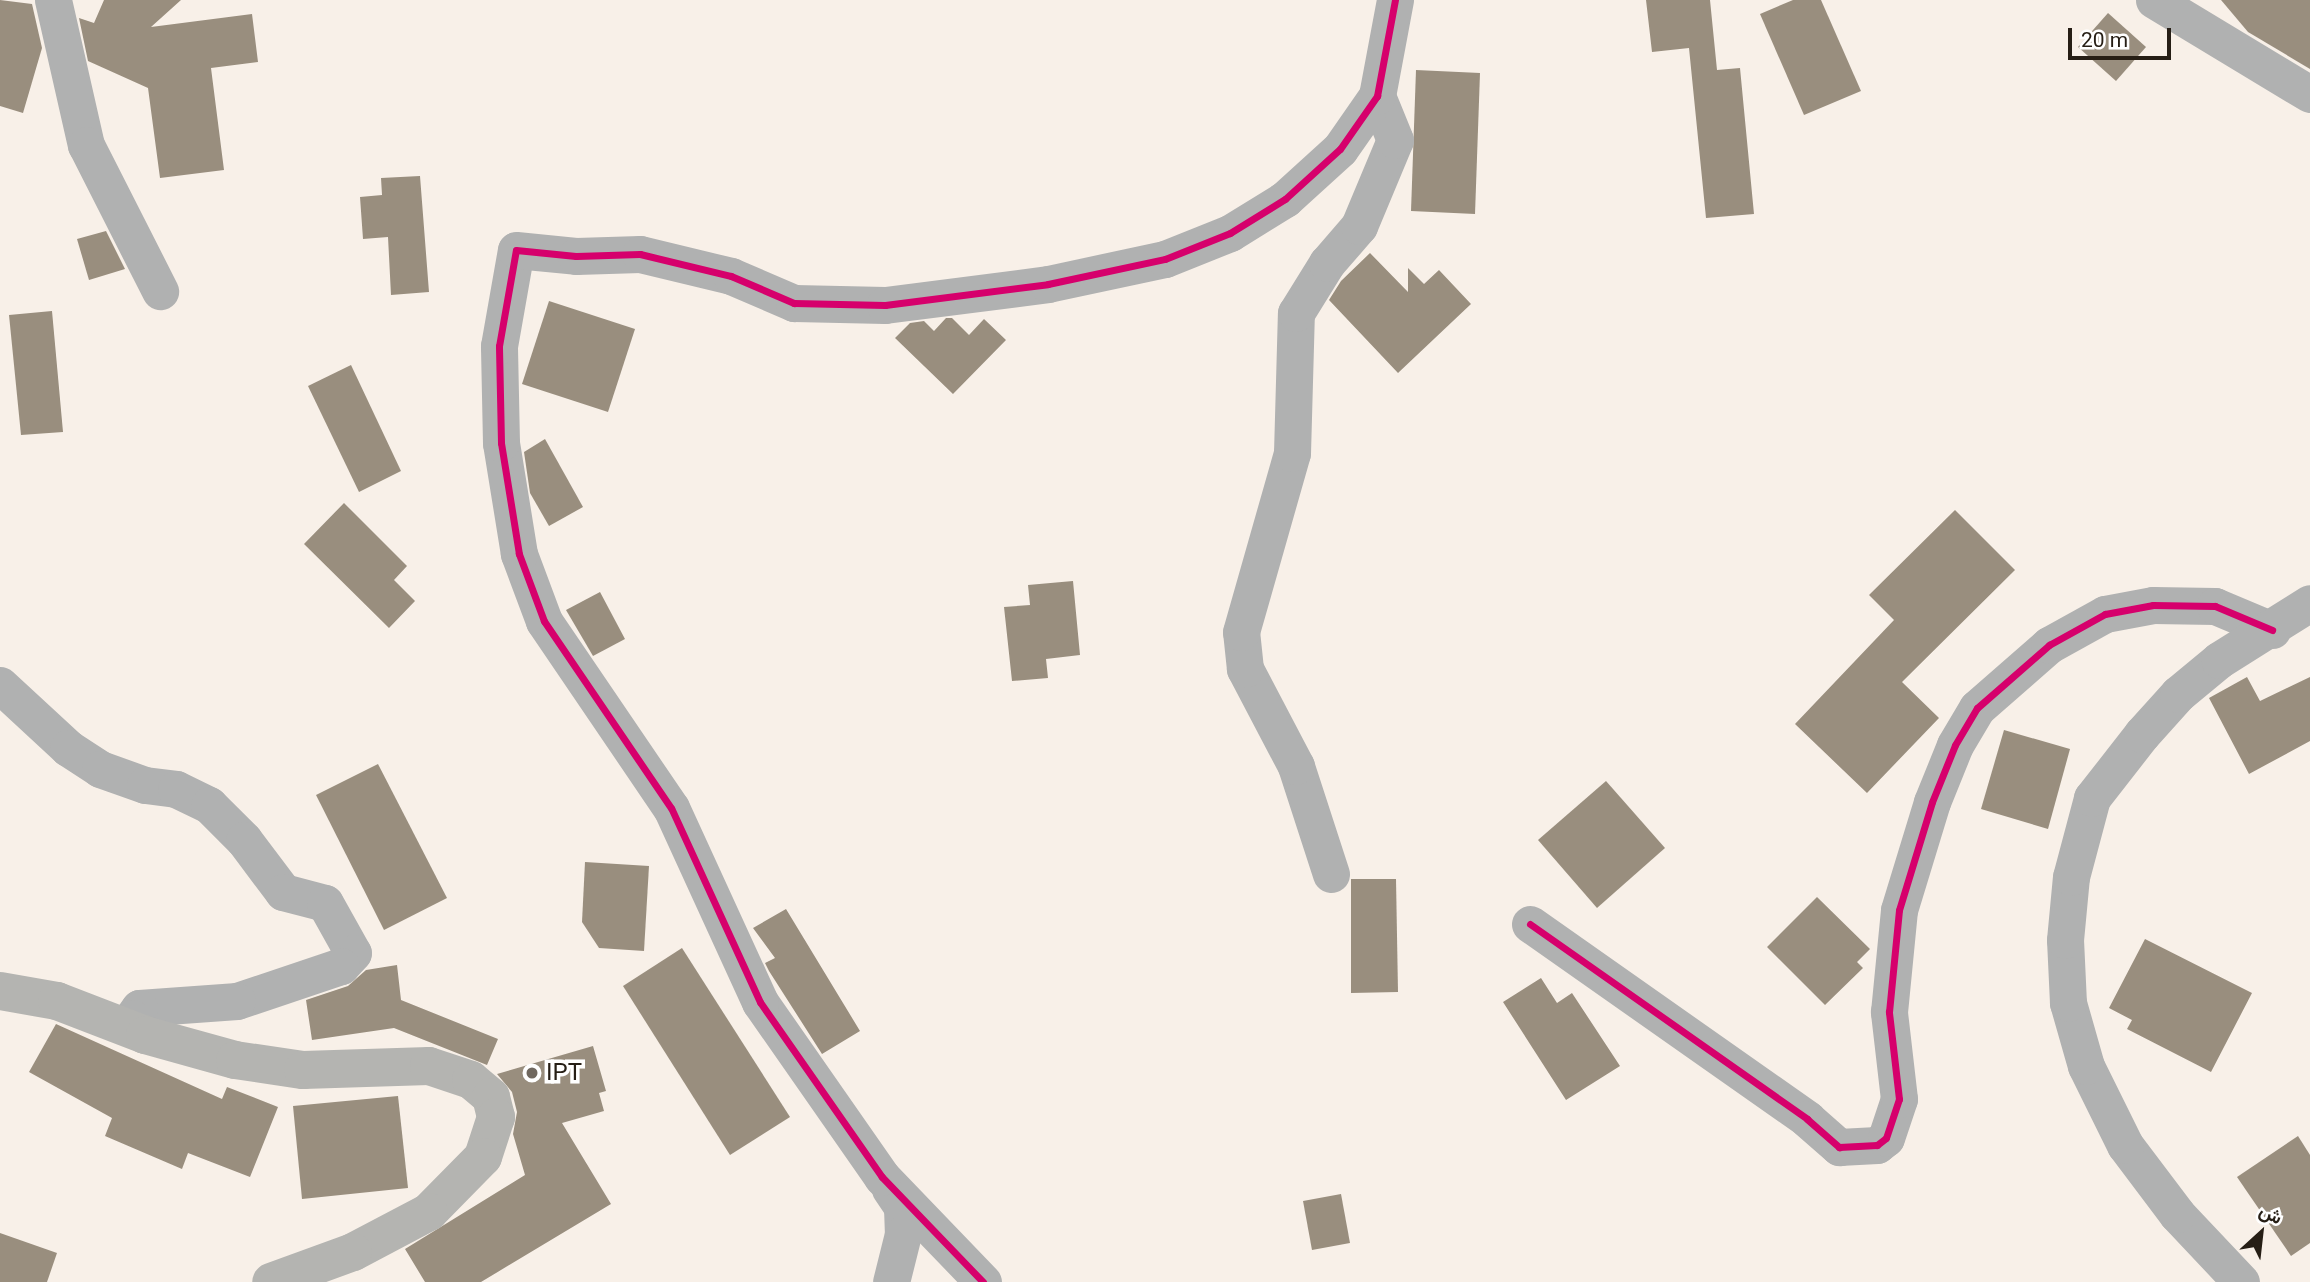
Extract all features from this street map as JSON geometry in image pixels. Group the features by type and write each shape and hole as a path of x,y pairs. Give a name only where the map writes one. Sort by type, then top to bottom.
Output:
{"main road":[{"path":"0,991 57,1001 145,1035 235,1060 303,1070 429,1066 471,1080 491,1097 496,1117 482,1157 459,1186 429,1212 353,1252 271,1282"}],"street":[{"path":"53,0 86,145 160,291"},
{"path":"891,1282 903,1234 902,1207 760,1002 671,808 569,663 544,621 528,583 519,554 500,412 500,335 516,250 576,256 640,254 731,276 794,303 885,305 1048,284 1165,259 1230,233 1312,175 1340,149 1377,96 1395,0"},
{"path":"2154,0 2310,94"},
{"path":"1331,874 1296,766 1245,669 1241,632 1292,453 1296,313 1327,263 1359,226 1395,139 1377,96"},
{"path":"2241,1282 2177,1214 2125,1145 2083,1054 2068,1003 2065,940 2071,877 2092,798 2178,694 2219,660 2272,631 2310,603"},
{"path":"1530,924 1807,1119 1839,1147 1877,1145 1886,1138 1899,1099 1889,1012 1899,910 1931,802 1955,745 1977,708 2049,645 2105,614 2153,605 2214,606 2272,631"},
{"path":"0,685 68,748 100,769 125,780 176,789 209,805 244,840 284,892 325,903 353,953 341,965 237,1001 139,1008 132,1018 145,1035"},
{"path":"882,1177 984,1282"}],"building":[{"path":"0,0 32,4 42,48 23,113 0,106"},
{"path":"104,0 181,0 151,27 252,14 258,62 211,68 224,170 160,178 148,88 88,61 79,18 94,23"},
{"path":"1646,0 1710,0 1717,70 1740,68 1754,214 1706,218 1689,48 1652,52"},
{"path":"1793,0 1821,0 1861,91 1804,115 1760,14"},
{"path":"2221,0 2310,0 2310,69 2248,32"},
{"path":"2108,13 2146,47 2116,81 2078,47"},
{"path":"1416,70 1480,73 1475,214 1411,211"},
{"path":"420,176 429,292 391,295 388,237 363,239 360,197 382,195 381,178"},
{"path":"106,231 125,269 89,280 77,239"},
{"path":"1370,253 1408,292 1408,268 1424,284 1439,270 1471,304 1398,373 1329,300 1341,281"},
{"path":"549,301 635,329 608,412 522,384"},
{"path":"52,311 63,432 21,435 9,315"},
{"path":"946,318 952,318 969,335 984,319 1006,340 953,394 895,338 910,323 924,321 934,331"},
{"path":"351,365 401,471 359,492 308,386"},
{"path":"545,439 583,507 549,526 530,493 524,452"},
{"path":"344,503 407,566 394,580 415,601 389,628 304,544"},
{"path":"1955,510 2015,570 1902,682 1939,718 1867,793 1795,724 1894,620 1869,595"},
{"path":"1073,581 1080,655 1046,659 1048,678 1012,681 1004,607 1030,605 1028,585"},
{"path":"600,592 625,639 593,656 566,610"},
{"path":"2247,677 2260,701 2310,677 2310,741 2249,774 2209,698"},
{"path":"2004,730 2070,749 2048,829 1981,809"},
{"path":"378,764 447,898 384,930 316,795"},
{"path":"1606,781 1665,848 1597,908 1538,840"},
{"path":"585,862 649,866 644,951 599,948 582,922"},
{"path":"1351,879 1396,879 1398,992 1351,993"},
{"path":"1817,897 1870,949 1857,962 1863,968 1825,1005 1767,947"},
{"path":"786,909 860,1031 822,1054 769,971 765,963 775,958 753,928"},
{"path":"2145,939 2252,993 2211,1072 2127,1029 2132,1020 2109,1008"},
{"path":"682,948 790,1117 730,1155 623,986"},
{"path":"397,965 401,1000 498,1039 487,1065 394,1028 312,1040 306,1000 348,986 366,970"},
{"path":"1541,978 1557,1003 1572,993 1620,1066 1566,1100 1503,1002"},
{"path":"56,1024 222,1099 227,1087 278,1107 250,1177 188,1153 182,1169 105,1136 112,1118 29,1072"},
{"path":"593,1046 606,1091 599,1093 604,1111 562,1123 611,1204 481,1282 425,1282 405,1249 525,1175 513,1134 517,1112 512,1092 497,1074"},
{"path":"398,1096 408,1188 302,1199 293,1106"},
{"path":"2298,1136 2310,1155 2310,1243 2291,1256 2237,1177"},
{"path":"1341,1194 1350,1243 1312,1250 1303,1201"},
{"path":"0,1233 57,1253 47,1282 0,1282"}],"cycle path":[{"path":"983,1282 882,1177 760,1002 671,808 544,621 519,554 501,443 499,346 516,250 576,256 640,254 731,276 794,303 885,305 1048,284 1165,259 1230,233 1285,199 1340,149 1377,96 1395,0"},
{"path":"1530,924 1807,1119 1839,1147 1877,1145 1886,1138 1899,1099 1889,1012 1899,910 1932,802 1955,745 1977,708 2049,645 2105,614 2153,605 2215,606 2272,630"}],"place":[{"name":"IPT","path":"532,1073"}]}
